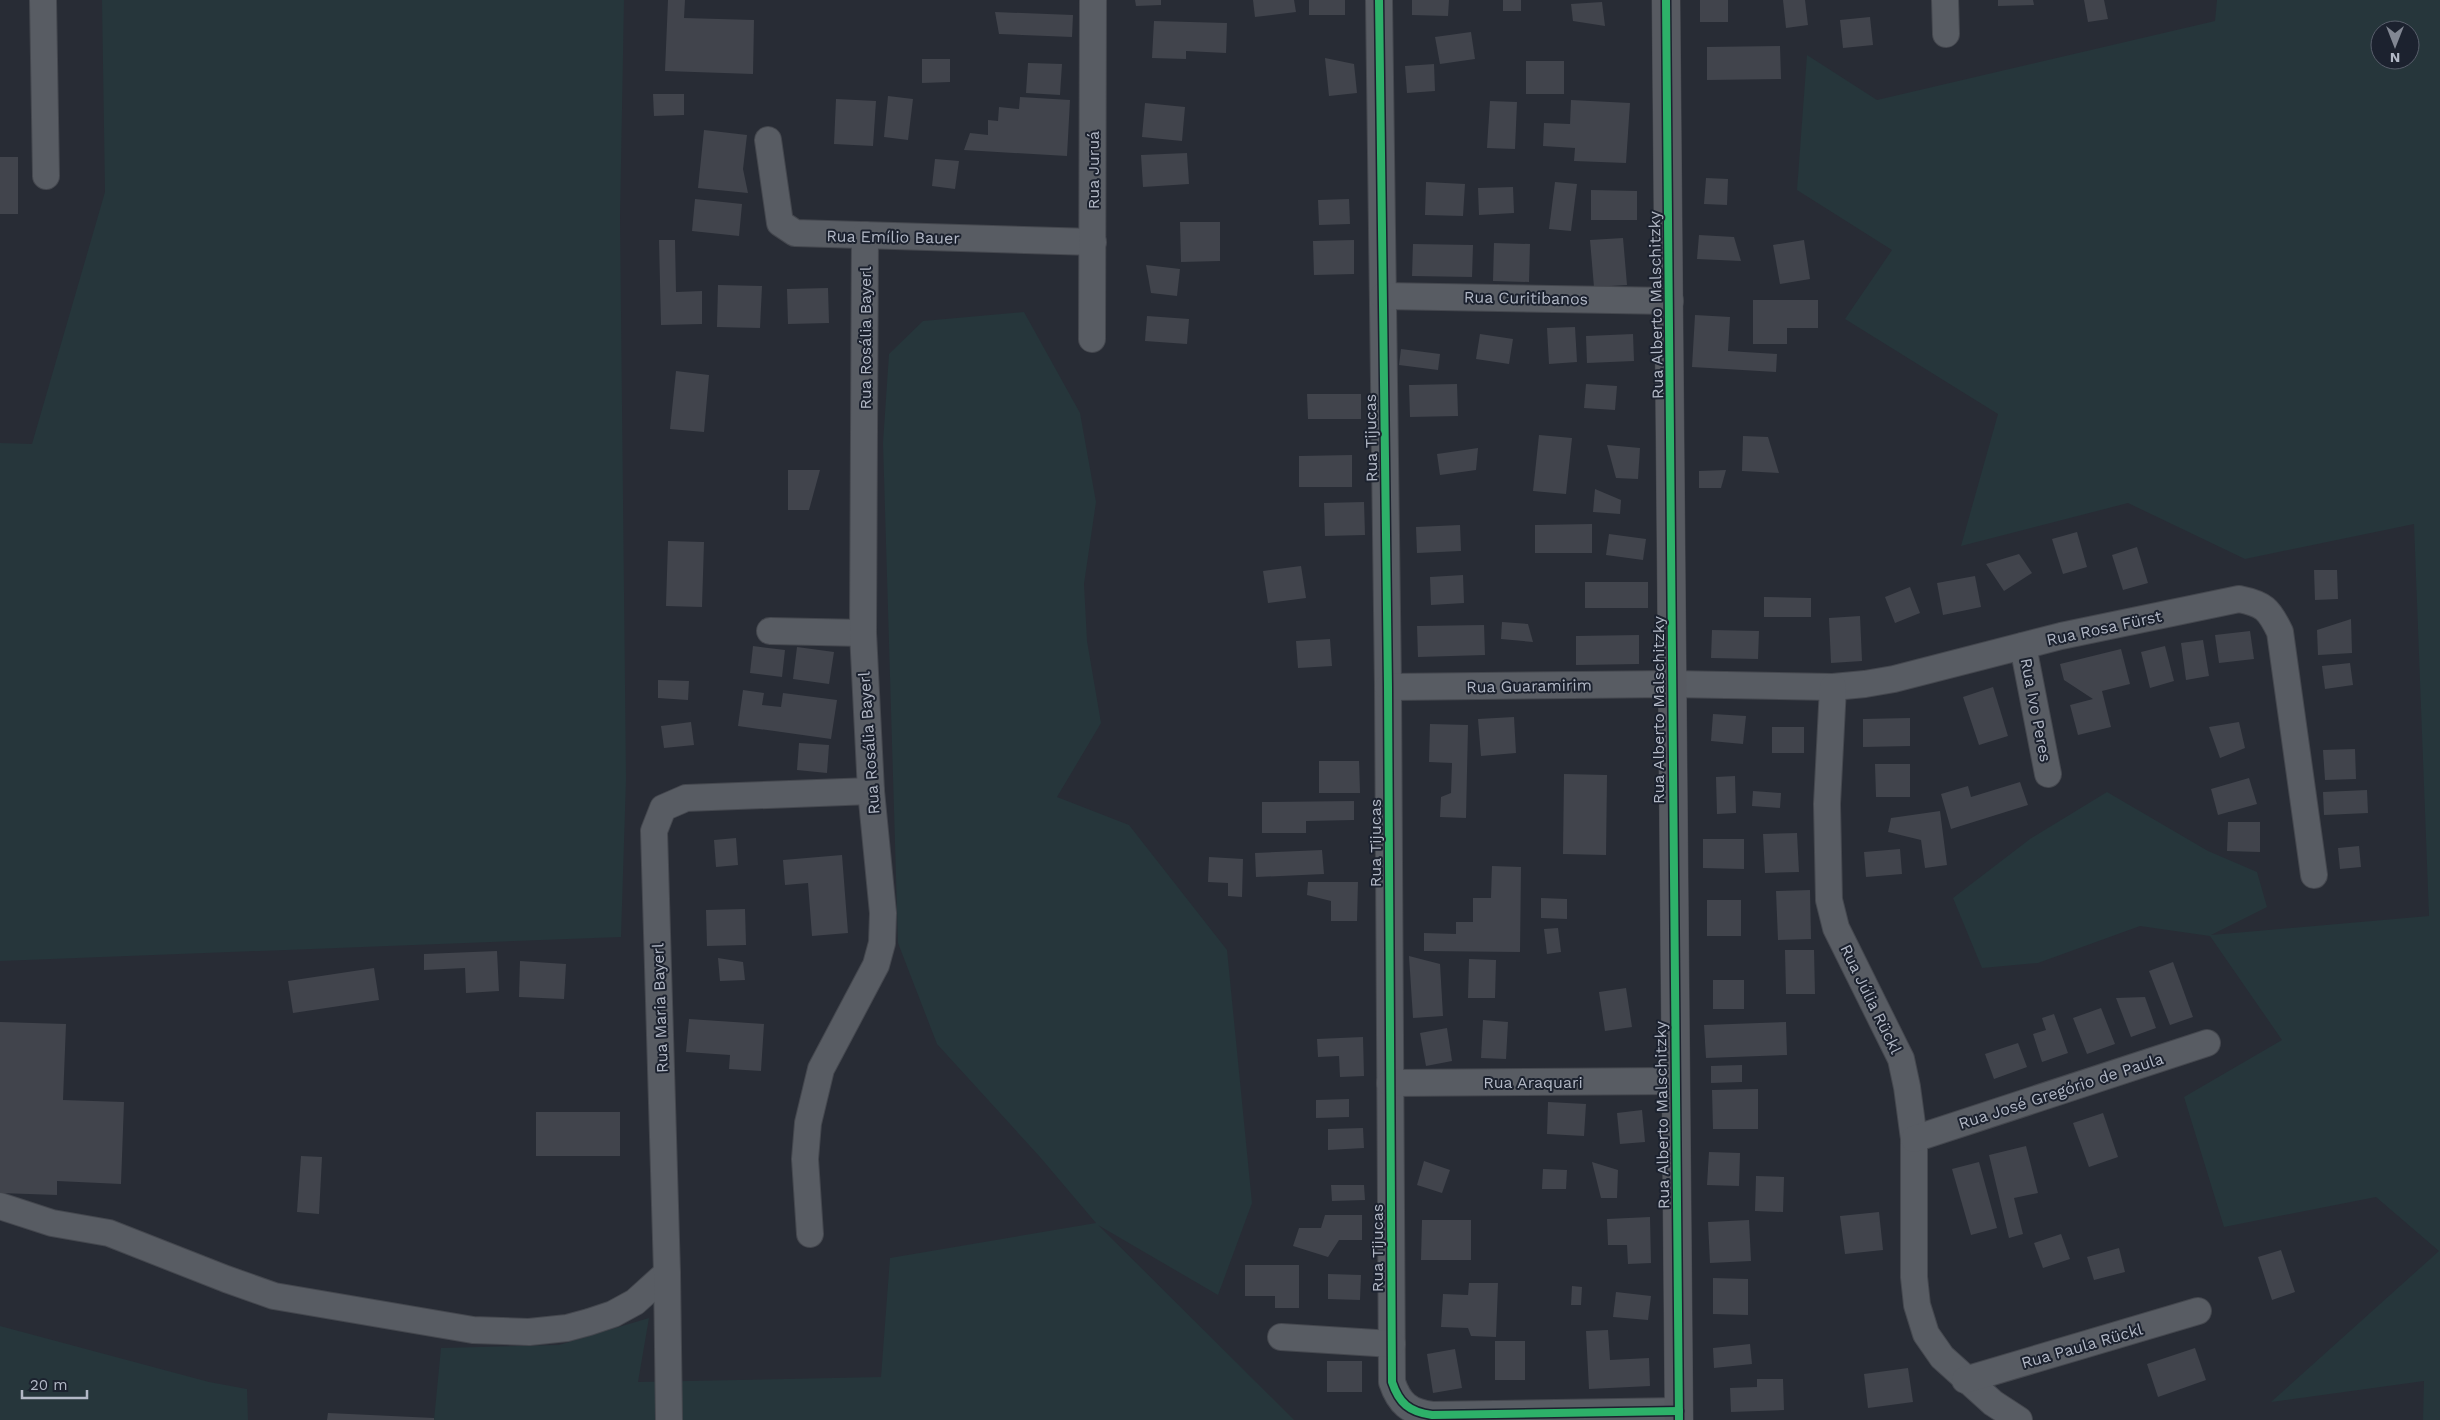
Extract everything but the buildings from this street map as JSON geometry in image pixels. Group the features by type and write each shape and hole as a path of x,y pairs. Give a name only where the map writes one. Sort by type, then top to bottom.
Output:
{"street":[{"path":"43,0 46,176"},
{"name":"Rua Juruá","path":"1092,339 1093,0"},
{"name":"Rua Tijucas","path":"1379,0 1388,687 1392,1382 1396,1396 1406,1407 1417,1413 1432,1415 1679,1416"},
{"name":"Rua Alberto Malschitzky","path":"1666,0 1679,1416"},
{"path":"1945,0 1946,34"},
{"name":"Rua Emílio Bauer","path":"768,140 780,223 795,233 1092,242"},
{"name":"Rua Rosália Bayerl","path":"810,1234 805,1159 808,1123 821,1069 876,965 882,943 883,913 871,791 863,633 865,235"},
{"name":"Rua Curitibanos","path":"1383,296 1670,301"},
{"name":"Rua Rosa Fürst","path":"1672,684 1833,686 1894,678 2023,646 2239,599 2257,603 2271,614 2280,632 2314,875"},
{"path":"770,631 863,633"},
{"name":"Rua Ivo Peres","path":"2023,646 2048,774"},
{"name":"Rua Guaramirim","path":"1388,687 1672,684"},
{"name":"Rua Júlia Rückl","path":"1833,686 1827,804 1829,900 1836,928 1901,1059 1908,1087 1914,1139 1914,1277 1917,1305 1926,1334 1942,1357 1965,1380 1993,1403 2019,1420"},
{"name":"Rua Maria Bayerl","path":"669,1420 668,1273 654,831 662,808 686,798 871,791"},
{"name":"Rua José Gregório de Paula","path":"1914,1139 2207,1043"},
{"name":"Rua Araquari","path":"1390,1083 1676,1081"},
{"path":"0,1206 52,1223 109,1233 274,1296 472,1330 529,1332 567,1328 589,1322 613,1314 635,1302 668,1273"},
{"name":"Rua Paula Rückl","path":"1965,1380 2198,1312"},
{"path":"1281,1337 1392,1344"}],"shaded area":[{"path":"102,0 624,0 620,218 626,779 621,937 0,961 0,443 32,444 105,192"},
{"path":"2217,0 2440,0 2440,1420 2423,1420 2424,1381 2271,1402 2439,1251 2376,1197 2224,1227 2184,1097 2282,1040 2210,936 2140,926 2038,963 1982,968 1953,898 2030,839 2107,792 2208,851 2257,872 2267,907 2211,935 2429,916 2414,524 2245,559 2128,503 1961,546 1998,414 1845,319 1892,250 1797,190 1807,55 1877,100 2215,21"},
{"path":"1024,312 1080,413 1096,502 1084,584 1087,641 1101,723 1057,797 1129,825 1227,950 1252,1203 1218,1295 1098,1225 1294,1420 434,1420 441,1348 559,1345 649,1318 638,1382 881,1377 890,1258 1096,1223 1040,1157 937,1044 898,943 883,443 889,354 923,321"},
{"path":"0,1326 209,1382 247,1389 248,1420 0,1420"}],"cycle path":[{"path":"1379,0 1388,687 1392,1382 1398,1396 1406,1405 1417,1412 1432,1415 1679,1411"},
{"path":"1666,0 1679,1420"}]}
